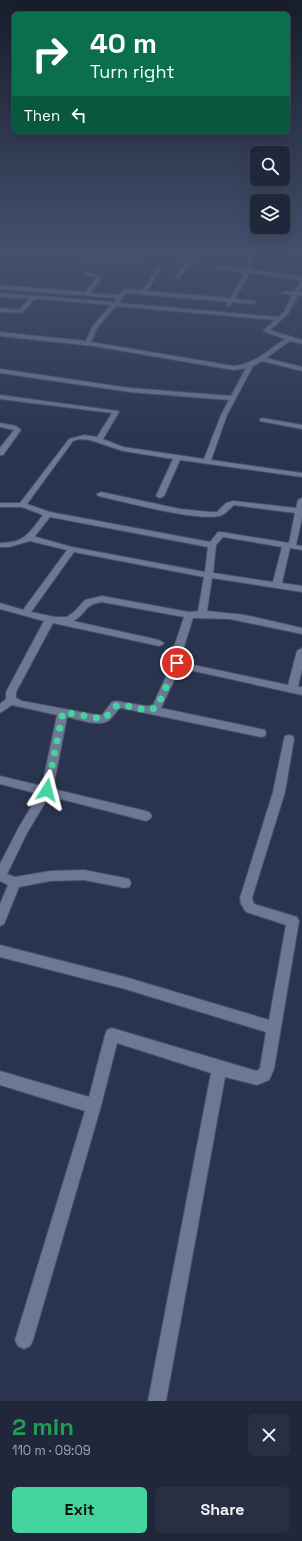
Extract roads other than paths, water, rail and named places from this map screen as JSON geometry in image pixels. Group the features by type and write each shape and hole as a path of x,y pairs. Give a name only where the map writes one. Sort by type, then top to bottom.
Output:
{"street":[{"path":"88,343 94,328 102,319"},
{"path":"274,319 279,320"},
{"path":"279,320 266,331 302,342"},
{"path":"0,334 88,343 234,368 250,366 289,339"},
{"path":"261,359 302,369"},
{"path":"207,462 232,398 250,366"},
{"path":"0,371 130,390 232,398"},
{"path":"0,397 116,412 99,440"},
{"path":"262,420 302,427"},
{"path":"0,425 14,427 18,430 0,453"},
{"path":"23,505 24,501 71,440 81,436 99,440 114,448 302,475"},
{"path":"160,496 177,458"},
{"path":"101,494 177,510 210,515 218,514 228,504 233,503 299,511"},
{"path":"277,585 302,500"},
{"path":"0,505 23,505 48,514 212,545"},
{"path":"31,538 48,514"},
{"path":"202,612 207,588 212,545 221,534 302,548"},
{"path":"0,545 9,545 31,538 72,549 164,568 302,589"},
{"path":"26,612 42,588 72,549"},
{"path":"62,622 75,617 84,603 91,599 102,599 189,615 202,612 218,614 302,631"},
{"path":"0,606 62,622 159,643"},
{"path":"151,710 157,707 177,663 176,656 189,615"},
{"path":"11,700 11,692 50,618"},
{"path":"177,663 187,667 297,690 302,651"},
{"path":"0,709 11,700"},
{"path":"11,700 20,704 97,718 105,718 116,706 122,704 144,710 151,710 261,733"},
{"path":"63,712 47,790 23,830 0,876 16,882 50,876 84,875 125,883"},
{"path":"24,1340 94,1106 112,1035 219,1068 257,1078 264,1075 267,1069 281,993 297,922 250,908 247,904 246,898 279,792 289,739"},
{"path":"0,780 47,790 146,816"},
{"path":"0,920 16,882"},
{"path":"0,950 125,983 274,1028"},
{"path":"157,1401 219,1068"},
{"path":"0,1078 94,1106"}]}
